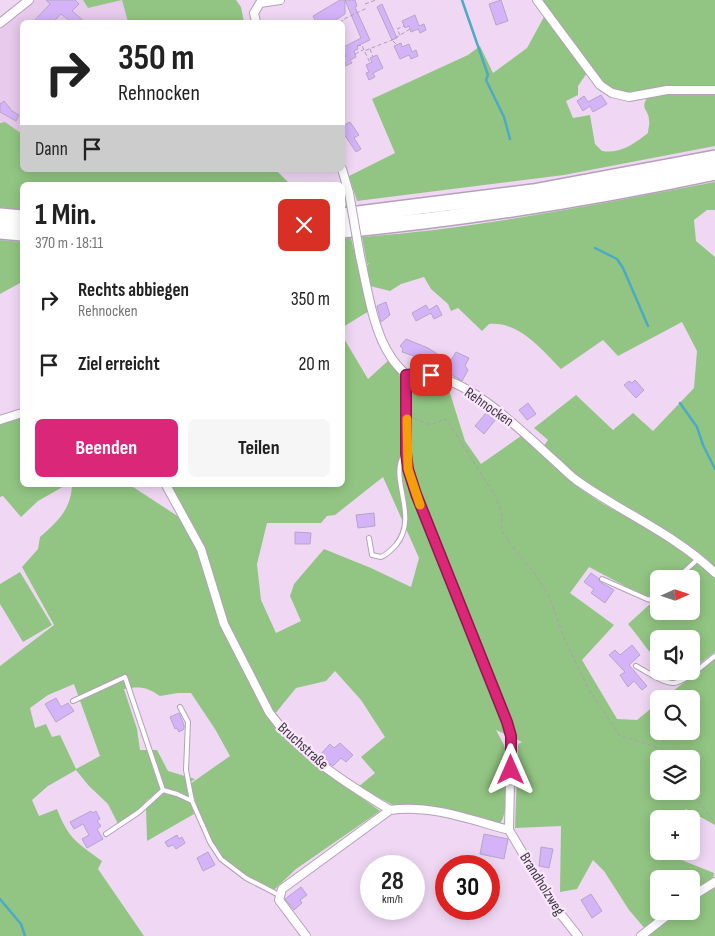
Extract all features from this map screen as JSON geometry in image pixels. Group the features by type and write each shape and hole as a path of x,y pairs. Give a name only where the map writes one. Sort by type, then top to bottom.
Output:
{"highway":[{"path":"345,216 533,192 715,158"},
{"path":"345,230 466,216 599,195 715,172"},
{"path":"0,216 20,218"},
{"path":"0,231 20,233"}],"street":[{"path":"0,23 28,0"},
{"path":"256,20 254,13 260,4 280,0"},
{"path":"537,0 600,85 612,93 628,97 667,90 715,90"},
{"path":"306,936 279,900 282,889 390,810 408,808 429,810 509,830 512,752 507,722 416,494 408,469 406,453 406,375 391,357 383,343 360,256 349,192 343,172"},
{"name":"Rehnocken","path":"406,375 431,375 444,379 486,401 574,479 607,502 687,550 715,573"},
{"path":"0,420 20,414"},
{"name":"Bruchstraße","path":"167,487 201,549 224,624 268,712 298,743 340,779 390,810"},
{"name":"Brandholzweg","path":"509,830 555,906 578,936"},
{"path":"700,891 715,882"},
{"path":"641,936 661,920"}],"lane":[{"path":"369,538 372,555 381,557 389,553 403,534 406,522 400,466 406,453"},
{"path":"686,570 698,559"},
{"path":"602,579 650,600"},
{"path":"636,666 665,680 677,682 690,675 715,656"},
{"path":"73,701 125,676 163,790"},
{"path":"180,707 188,722 186,770 192,801 210,842 221,858 246,878 279,895"},
{"path":"163,790 192,801"},
{"path":"106,834 139,812 163,790"}],"path":[{"path":"366,4 376,0"},
{"path":"342,20 367,8"},
{"path":"351,9 354,14"},
{"path":"348,13 349,17"},
{"path":"400,35 397,29 404,26"},
{"path":"355,54 392,40 410,29"},
{"path":"392,40 396,45"},
{"path":"357,46 362,44 370,64"},
{"path":"370,48 373,57"},
{"path":"407,414 430,425 446,419 496,498 502,515 502,530 549,596 565,640 589,690 619,735 658,750"},
{"path":"698,800 715,822"}],"shaded area":[{"path":"34,0 83,0 88,8 122,0 127,20 20,20 20,133 0,121 0,28"}],"green space":[{"path":"83,0 122,0 88,8"},
{"path":"122,0 236,0 241,7 244,20 127,20"},
{"path":"543,0 715,0 715,88 628,94 617,92 600,83"},
{"path":"545,15 587,73 578,86 578,95 566,101 573,118 590,115 595,144 602,151 621,150 648,133 649,116 644,107 645,101 648,97 667,93 715,94 715,146 564,175 357,201 349,176 395,153 372,99 468,55 480,46 493,73 527,48"},
{"path":"5,122 20,133 20,172 278,172 288,182 20,182 20,210 0,207 0,123"},
{"path":"715,182 715,210 707,210 694,220 696,241 715,257 715,570 578,477 543,447 548,440 534,428 576,395 613,430 633,413 653,431 694,388 697,351 682,322 618,356 603,340 561,369 538,346 520,332 500,324 489,324 482,331 458,308 451,311 448,304 431,289 424,277 401,284 390,291 370,286 367,265 370,263 367,264 362,237 451,228 583,207"},
{"path":"351,238 369,311 345,326 345,239"},
{"path":"0,240 20,242 20,283 0,294"},
{"path":"345,340 368,379 390,359 401,378 412,383 416,378 431,377 443,382 449,390 465,441 481,464 521,436 584,491 606,506 658,533 693,559 692,563 684,570 650,570 650,597 642,595 589,567 570,593 614,625 582,660 617,719 637,720 650,709 650,740 700,740 700,690 674,690 687,680 700,680 700,670 715,658 715,825 700,817 700,810 650,810 650,860 682,860 714,873 713,880 700,889 700,870 650,870 650,920 660,920 647,931 629,910 604,871 593,860 577,889 560,892 561,826 515,828 518,744 522,742 496,730 505,748 507,764 505,807 501,822 495,823 417,805 393,805 358,787 375,773 361,757 385,737 361,700 335,671 326,681 296,688 274,715 223,617 200,539 170,487 345,487","holes":["383,477 419,558 411,587 324,549 294,584 290,596 301,621 276,633 261,600 257,564 267,523 321,523 327,516 335,515"]},
{"path":"20,418 20,487 62,487 38,501 21,517 3,496 0,497 0,425"},
{"path":"72,487 133,487 182,519 198,548 222,626 267,715 337,780 380,811 296,869 274,890 246,875 226,861 215,848 206,831 190,784 230,756 191,693 160,696 143,688 124,689 137,729 140,750 157,750 168,771 195,779 186,785 194,814 147,841 146,807 148,798 144,805 118,824 108,804 76,770 48,786 32,800 39,816 57,809 65,827 74,839 102,861 98,869 144,936 0,936 0,666 54,625 22,567 38,549 40,537 62,515 69,502","holes":["74,684 100,756 76,769 60,735 52,737 46,724 35,728 30,708 48,695"]},
{"path":"699,562 715,576 715,652 700,663 700,630 650,630 650,652 628,624 650,604 650,620 700,620 700,570 690,570"},
{"path":"20,572 52,625 23,642 0,604 0,584"},
{"path":"715,884 715,936 643,936 664,920 700,920 700,894"}],"building":[{"path":"46,0 75,0 79,4 72,11 83,20 68,20 61,14 55,20 35,20 50,4"},
{"path":"340,0 345,0 345,14 336,20 315,20 313,16"},
{"path":"345,0 355,0 357,6 355,7 370,40 357,46 358,49 354,51 356,57 350,60 352,63 345,66 345,46 361,38"},
{"path":"501,0 508,21 496,25 489,4"},
{"path":"382,4 397,38 392,40 377,7"},
{"path":"415,15 419,26 424,24 426,30 420,33 418,29 411,32 409,26 405,28 402,21"},
{"path":"401,43 402,47 409,44 412,52 416,50 418,56 411,59 409,55 400,59 394,46"},
{"path":"377,55 383,68 373,73 375,77 369,80 366,73 369,72 366,65 372,62 370,58"},
{"path":"601,95 607,104 593,112 590,106 583,111 577,101 584,96 588,102"},
{"path":"4,101 12,111 19,115 16,121 0,112 0,104"},
{"path":"350,122 359,135 354,138 361,149 356,152 345,136 345,124"},
{"path":"386,302 390,315 381,322 377,306"},
{"path":"426,305 429,310 437,305 442,315 434,319 431,313 416,321 412,313"},
{"path":"406,339 428,348 450,362 456,352 469,358 465,366 468,370 462,381 429,361 402,352 403,349 400,346"},
{"path":"635,380 644,390 636,398 624,385 629,381 632,383"},
{"path":"528,403 536,414 527,420 519,410"},
{"path":"487,412 496,419 484,434 475,426"},
{"path":"374,513 375,526 358,528 356,515"},
{"path":"295,532 311,533 310,544 295,544"},
{"path":"591,573 600,582 614,590 605,603 591,593 594,589 584,582"},
{"path":"632,645 640,655 629,665 647,686 642,690 634,681 628,687 620,675 625,672 609,655 615,650 620,655"},
{"path":"56,698 61,707 68,703 74,711 56,722 45,704"},
{"path":"179,713 184,729 179,732 177,728 175,729 170,717"},
{"path":"340,743 353,755 346,762 341,758 333,766 319,756 330,744 334,748"},
{"path":"91,811 93,813 96,811 100,819 97,821 101,826 97,829 103,839 87,848 82,839 89,835 83,824 74,829 70,822"},
{"path":"484,834 508,839 504,859 500,858 500,855 480,854"},
{"path":"177,835 179,839 182,837 185,843 176,849 173,845 168,847 165,842"},
{"path":"541,847 553,849 549,868 539,866"},
{"path":"208,852 215,865 203,871 197,858"},
{"path":"301,887 307,895 300,900 302,903 294,910 285,899"},
{"path":"591,894 602,911 592,918 581,900"}],"waterway":[{"path":"462,0 488,75 486,80 504,117 510,139"},
{"path":"595,248 617,259 623,268 648,326"},
{"path":"680,403 697,427 703,445 715,469"},
{"path":"0,899 21,924 25,936"}],"slow traffic":[{"path":"407,419 406,453 408,469 420,505"}],"route":[{"path":"431,375 406,375 406,453 408,469 416,494 507,722 511,736 511,770"}]}
